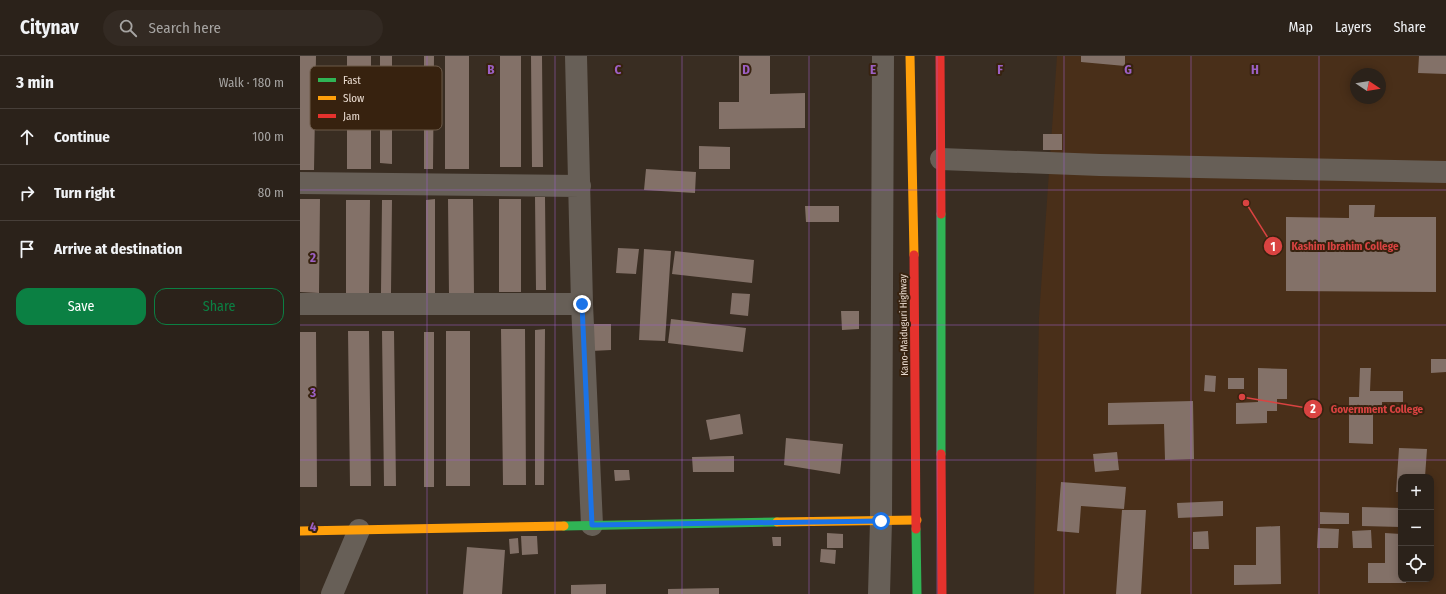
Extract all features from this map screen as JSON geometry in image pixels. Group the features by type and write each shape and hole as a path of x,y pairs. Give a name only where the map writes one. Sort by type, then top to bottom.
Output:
{"main road":[{"name":"Kano-Maiduguri Highway","path":"910,56 914,159 917,594"},
{"path":"940,56 942,594"},
{"path":"300,531 917,520"}],"street":[{"path":"576,56 582,304 592,525"},
{"path":"879,594 881,521 883,56"},
{"path":"941,158 1100,165 1446,172"},
{"path":"300,184 580,186"},
{"path":"300,304 582,304"},
{"path":"332,594 359,530"}],"shaded area":[{"path":"1057,56 1446,56 1446,594 1034,594 1039,317"}],"building":[{"path":"300,56 316,56 316,66 310,66 310,130 315,130 314,170 300,170"},
{"path":"347,56 371,56 371,66 347,66"},
{"path":"380,56 392,56 392,66 380,66"},
{"path":"424,56 434,56 434,66 424,66"},
{"path":"445,56 469,56 469,169 445,169"},
{"path":"500,56 521,56 521,167 500,167"},
{"path":"531,56 542,56 543,167 532,167"},
{"path":"739,56 770,56 770,94 805,93 805,128 719,129 719,102 739,102"},
{"path":"1081,56 1125,56 1125,66 1081,62"},
{"path":"1419,56 1446,56 1446,74 1418,73"},
{"path":"347,130 371,130 371,169 347,169"},
{"path":"380,130 392,130 392,164 380,163"},
{"path":"424,130 433,130 433,169 424,169"},
{"path":"1043,134 1062,134 1062,150 1043,150"},
{"path":"699,146 730,147 730,169 699,169"},
{"path":"646,169 696,172 695,193 644,190"},
{"path":"535,197 545,197 546,290 536,290"},
{"path":"300,199 320,199 319,293 300,292"},
{"path":"435,199 435,294 426,294 426,200"},
{"path":"448,199 473,199 474,295 449,295"},
{"path":"499,199 521,199 521,292 499,292"},
{"path":"346,200 370,200 369,295 346,295"},
{"path":"382,200 392,200 391,293 381,293"},
{"path":"1349,205 1375,205 1374,217 1436,217 1436,292 1286,291 1286,217 1349,218"},
{"path":"805,206 839,206 839,222 806,222"},
{"path":"618,248 639,249 636,274 616,273"},
{"path":"644,249 671,251 665,341 639,340"},
{"path":"675,251 754,260 752,283 672,274"},
{"path":"732,293 750,294 748,316 730,314"},
{"path":"841,311 859,311 859,329 842,330"},
{"path":"671,319 746,328 743,352 668,343"},
{"path":"591,324 611,324 611,350 591,351"},
{"path":"501,329 525,329 526,485 503,485"},
{"path":"545,329 544,485 535,485 535,330"},
{"path":"348,331 369,331 371,486 350,486"},
{"path":"382,331 394,331 396,486 384,486"},
{"path":"446,331 470,331 470,486 446,486"},
{"path":"300,332 316,332 317,487 300,487"},
{"path":"424,332 434,332 434,487 424,487"},
{"path":"1431,359 1446,359 1446,372 1431,373"},
{"path":"1258,368 1287,369 1287,399 1277,399 1277,411 1267,411 1267,423 1236,424 1236,403 1258,402"},
{"path":"1360,368 1371,368 1370,391 1403,391 1403,402 1382,402 1382,410 1373,410 1373,444 1349,443 1349,397 1359,397"},
{"path":"1205,375 1216,376 1215,392 1204,391"},
{"path":"1228,378 1244,378 1244,389 1228,389"},
{"path":"1193,401 1194,459 1165,460 1164,424 1108,425 1108,403"},
{"path":"740,414 743,434 710,440 706,420"},
{"path":"786,438 843,444 840,474 784,465"},
{"path":"1399,448 1427,449 1425,474 1398,474 1398,492 1396,492"},
{"path":"1117,452 1119,470 1095,472 1093,454"},
{"path":"734,456 734,472 693,472 692,457"},
{"path":"614,470 629,470 630,480 615,481"},
{"path":"1061,482 1126,487 1124,509 1081,506 1079,533 1057,531"},
{"path":"1223,501 1223,516 1178,518 1177,503"},
{"path":"1362,507 1398,508 1398,527 1362,526"},
{"path":"1122,510 1146,510 1141,594 1116,594"},
{"path":"1320,512 1349,513 1349,524 1320,524"},
{"path":"1280,526 1281,584 1234,585 1234,565 1256,565 1256,527"},
{"path":"1318,528 1339,529 1338,548 1317,548"},
{"path":"1371,530 1372,548 1353,548 1352,531"},
{"path":"1208,531 1209,549 1193,549 1193,532"},
{"path":"827,533 843,534 843,548 827,548"},
{"path":"1385,533 1398,534 1398,582 1406,583 1368,583 1368,563 1385,563"},
{"path":"521,536 537,536 538,554 522,555"},
{"path":"772,537 781,537 781,546 773,546"},
{"path":"518,538 519,553 510,554 509,539"},
{"path":"467,547 505,550 502,594 463,594"},
{"path":"821,549 836,550 835,564 820,562"},
{"path":"606,584 606,594 571,594 571,585"},
{"path":"719,588 719,594 668,594 668,589"}],"traffic: fast":[{"path":"941,214 941,454"},
{"path":"564,526 777,522"},
{"path":"916,529 917,594"}],"traffic: slow":[{"path":"910,56 914,255"},
{"path":"777,522 917,520"},
{"path":"300,531 564,526"}],"traffic: jam":[{"path":"940,56 941,214"},
{"path":"914,255 916,529"},
{"path":"941,454 942,594"}],"place":[{"name":"Kashim Ibrahim College","path":"1246,203"},
{"name":"Government College","path":"1242,397"}],"route":[{"path":"582,304 592,525 881,521"}]}
